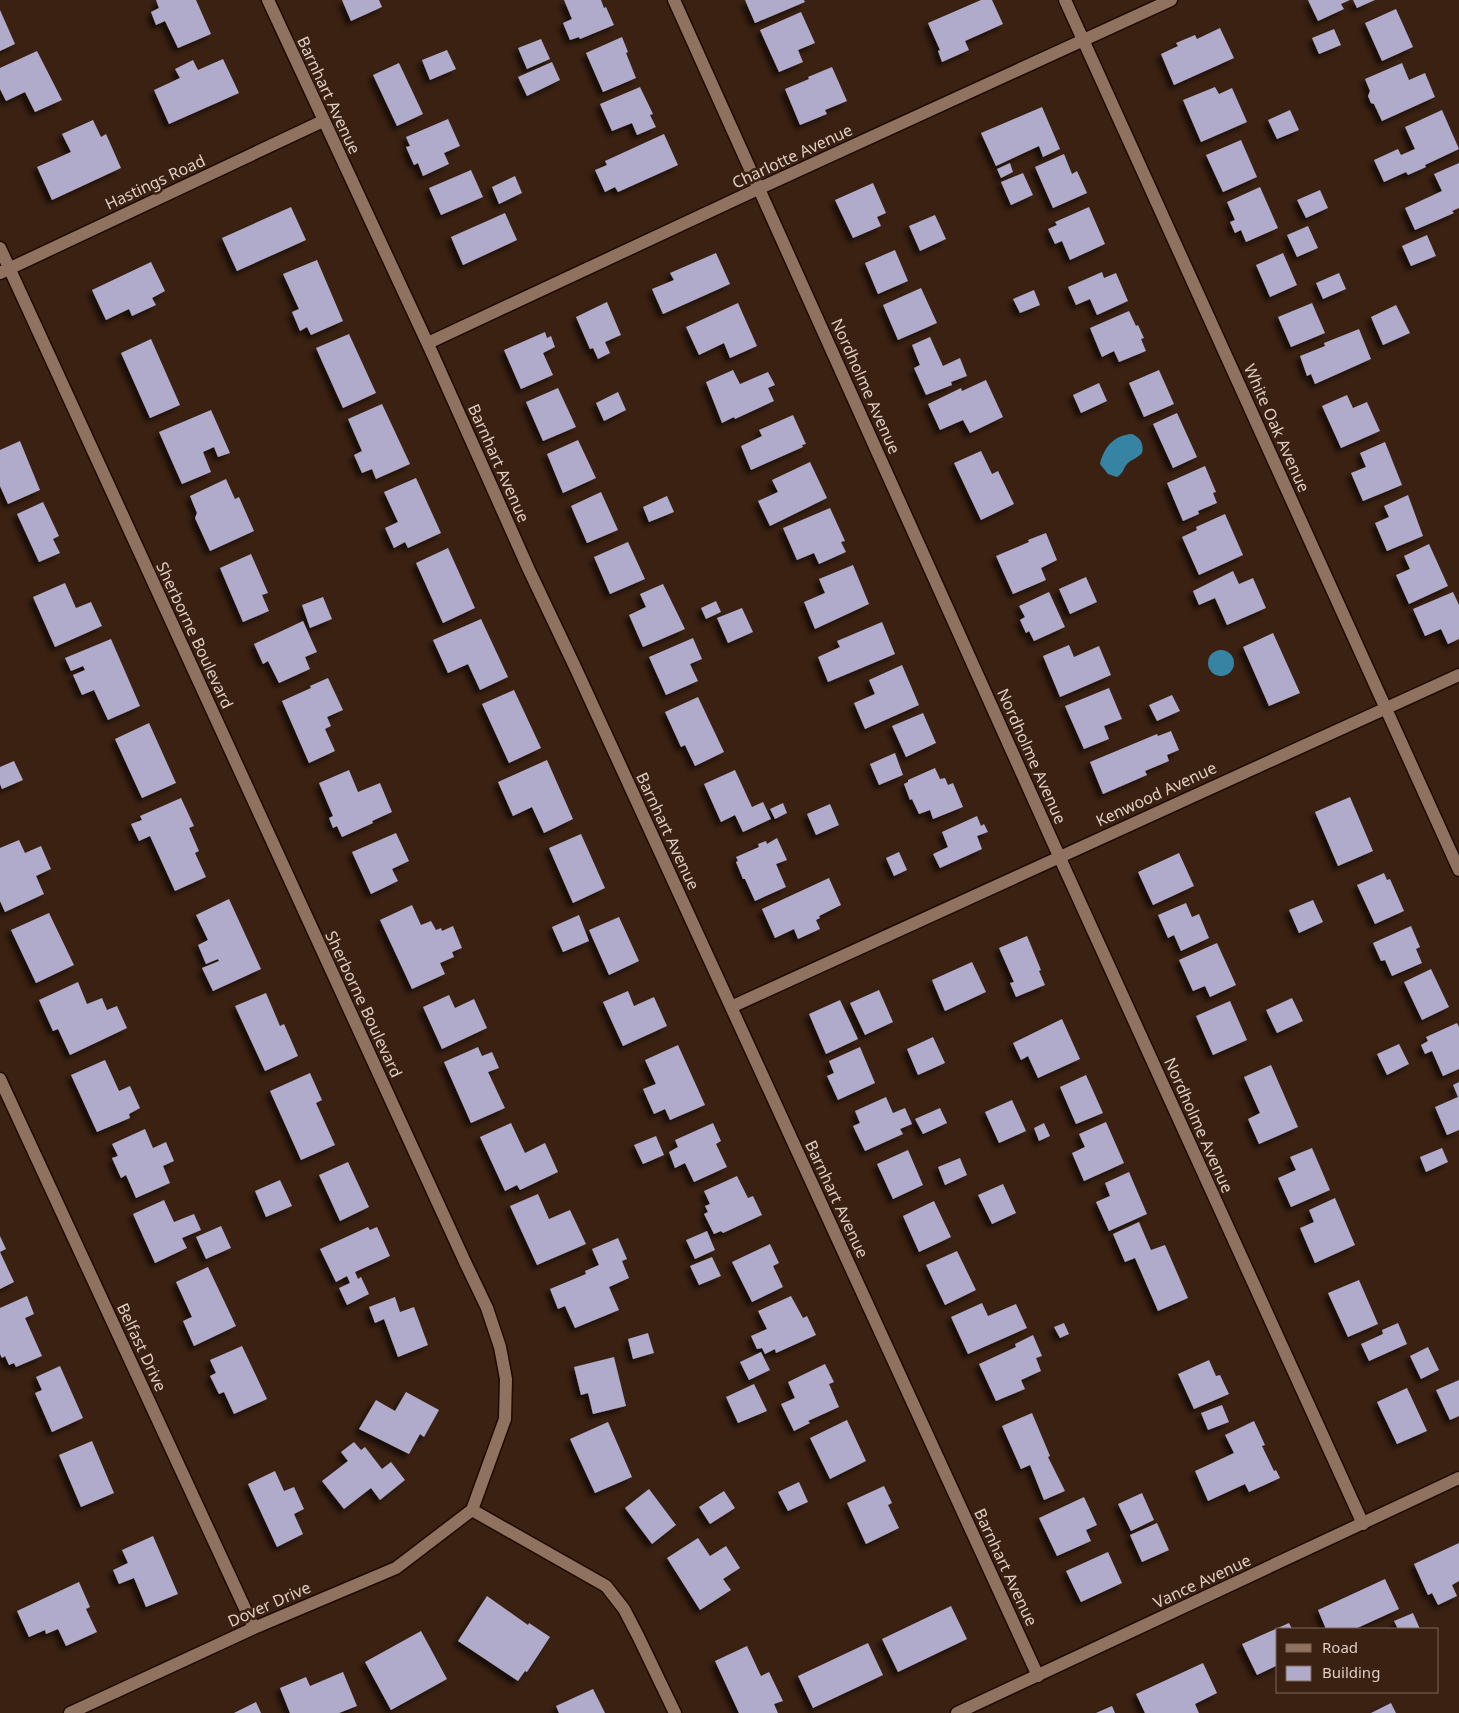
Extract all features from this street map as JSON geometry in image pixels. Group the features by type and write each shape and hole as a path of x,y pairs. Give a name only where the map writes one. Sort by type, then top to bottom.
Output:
{"street":[{"name":"Barnhart Avenue","path":"268,0 428,343 529,570 1038,1676"},
{"name":"Nordholme Avenue","path":"674,0 1059,856 1363,1524"},
{"name":"White Oak Avenue","path":"1065,0 1459,870"},
{"name":"Charlotte Avenue","path":"428,343 760,188 1171,0"},
{"name":"Hastings Road","path":"5,270 323,121"},
{"name":"Sherborne Boulevard","path":"0,248 5,270 487,1308 500,1347 506,1380 505,1419 472,1510"},
{"name":"Kenwood Avenue","path":"731,1007 1385,707 1459,675"},
{"name":"Belfast Drive","path":"0,1079 254,1628"},
{"name":"Vance Avenue","path":"957,1713 1459,1478"},
{"name":"Dover Drive","path":"70,1713 254,1628 396,1568 472,1510"},
{"path":"472,1510 606,1586 624,1609 675,1713"}],"water":[{"path":"1132,434 1138,437 1141,442 1143,447 1142,453 1128,463 1117,477 1108,474 1100,464 1107,447 1115,439"},
{"path":"1221,650 1230,654 1234,663 1230,672 1221,676 1212,672 1208,663 1212,654"}],"building":[{"path":"156,0 196,0 211,34 178,48 165,21 156,25 151,12 159,8"},
{"path":"342,0 379,0 382,7 351,21"},
{"path":"564,0 601,0 614,25 580,39 579,37 570,40 563,23 572,19"},
{"path":"745,0 804,0 805,2 755,23"},
{"path":"981,0 992,0 1003,24 965,41 969,50 942,62 938,51 940,50 928,23"},
{"path":"1308,0 1350,0 1341,4 1344,9 1318,21"},
{"path":"1353,0 1375,0 1357,8"},
{"path":"1396,9 1413,47 1382,61 1365,23"},
{"path":"0,10 15,44 0,51"},
{"path":"801,12 815,43 798,50 803,62 779,72 760,30"},
{"path":"1220,28 1234,58 1174,85 1161,54 1178,46 1176,43 1195,35 1197,39"},
{"path":"1334,29 1341,45 1319,54 1312,38"},
{"path":"622,37 636,78 603,92 586,53"},
{"path":"541,39 550,59 527,69 518,48"},
{"path":"447,50 456,69 430,80 422,60"},
{"path":"37,51 62,100 35,112 25,92 6,101 0,89 0,68"},
{"path":"223,59 239,93 169,124 154,90 180,78 175,69 193,60 198,70"},
{"path":"552,62 560,80 527,96 518,77"},
{"path":"399,63 423,114 397,126 373,75"},
{"path":"1402,63 1409,80 1425,73 1435,97 1382,121 1368,96 1370,91 1365,79"},
{"path":"832,67 847,101 825,110 827,114 800,125 785,89"},
{"path":"640,87 653,114 650,115 656,127 637,135 632,123 612,131 600,104"},
{"path":"1215,87 1219,94 1232,88 1247,122 1201,142 1183,100"},
{"path":"1042,107 1060,149 1043,157 1039,146 996,166 981,133"},
{"path":"1290,110 1299,130 1277,139 1268,120"},
{"path":"1442,110 1459,149 1408,175 1406,172 1384,182 1374,160 1398,149 1401,155 1415,149 1405,127"},
{"path":"448,119 460,146 444,153 449,164 423,176 418,163 414,165 406,147 410,146 406,137"},
{"path":"93,120 101,137 106,134 121,168 52,200 37,167 71,152 62,134"},
{"path":"664,134 678,165 618,192 615,187 605,192 595,170 607,165 605,161"},
{"path":"1241,140 1257,177 1223,192 1206,155"},
{"path":"1064,154 1072,174 1077,171 1087,193 1053,208 1035,167"},
{"path":"1010,163 1013,172 1001,178 997,169"},
{"path":"1459,163 1459,208 1452,211 1454,213 1415,230 1405,208 1442,191 1434,174"},
{"path":"471,170 483,197 441,215 429,188"},
{"path":"1023,173 1033,195 1011,205 1001,182"},
{"path":"515,176 522,193 499,204 492,187"},
{"path":"873,183 886,213 877,217 881,226 853,238 835,200"},
{"path":"1260,187 1278,228 1246,242 1241,230 1235,233 1230,222 1235,220 1227,202"},
{"path":"1320,190 1328,208 1306,218 1297,200"},
{"path":"291,207 306,240 237,271 222,238"},
{"path":"1089,207 1105,244 1070,260 1062,241 1055,244 1048,229 1057,225 1055,222"},
{"path":"505,213 517,240 463,265 451,237"},
{"path":"935,215 946,239 920,251 909,226"},
{"path":"1308,226 1318,248 1297,257 1287,235"},
{"path":"1427,235 1436,256 1411,266 1402,246"},
{"path":"895,250 908,281 878,294 865,263"},
{"path":"716,253 730,284 663,314 652,289 674,280 670,273"},
{"path":"1283,253 1297,285 1270,297 1256,265"},
{"path":"317,260 343,321 311,335 307,327 300,331 292,312 299,309 283,274"},
{"path":"151,262 165,291 152,298 156,305 132,316 129,309 106,320 92,290"},
{"path":"1102,272 1104,278 1116,273 1128,301 1097,315 1090,299 1076,305 1068,287"},
{"path":"1339,273 1346,289 1323,299 1316,283"},
{"path":"921,288 937,323 898,340 883,305"},
{"path":"1034,290 1040,305 1020,313 1013,299"},
{"path":"607,302 621,335 605,342 610,353 598,359 593,348 590,349 576,317"},
{"path":"738,303 757,346 730,358 724,343 699,355 686,327"},
{"path":"1312,303 1325,333 1291,347 1278,317"},
{"path":"1396,305 1410,333 1383,345 1371,317"},
{"path":"1129,311 1144,338 1141,339 1146,351 1119,362 1114,351 1102,357 1090,328"},
{"path":"1359,329 1371,359 1315,384 1311,374 1307,376 1300,356 1325,346 1324,343"},
{"path":"545,332 547,338 551,336 555,347 543,353 553,375 521,389 504,350"},
{"path":"349,334 376,393 343,408 316,348"},
{"path":"930,337 943,366 960,358 967,376 951,382 952,385 926,395 914,368 920,365 912,345"},
{"path":"151,339 180,405 150,418 121,353"},
{"path":"733,370 740,384 768,372 775,385 768,388 774,401 722,423 706,382"},
{"path":"1159,370 1174,404 1144,417 1129,383"},
{"path":"986,380 1003,417 970,433 963,420 940,430 928,404 961,388 962,391"},
{"path":"1099,383 1107,401 1081,413 1073,395"},
{"path":"558,388 576,427 543,441 526,402"},
{"path":"618,392 626,410 604,421 596,403"},
{"path":"1347,395 1353,408 1367,402 1380,431 1341,448 1322,406"},
{"path":"382,404 410,464 376,479 372,469 362,473 354,455 362,451 348,419"},
{"path":"211,410 230,453 218,457 214,447 203,452 211,472 182,484 159,432"},
{"path":"1177,413 1197,457 1173,468 1153,424"},
{"path":"793,415 806,444 751,470 741,446 762,436 759,430"},
{"path":"578,440 596,478 563,493 547,454"},
{"path":"20,441 40,490 8,504 0,486 0,450"},
{"path":"1385,442 1402,485 1363,501 1351,473 1366,467 1360,453"},
{"path":"981,451 992,474 998,471 1014,504 981,520 954,463"},
{"path":"810,462 827,498 770,526 758,501 778,492 772,480"},
{"path":"1205,466 1216,492 1213,493 1217,503 1198,511 1199,514 1183,521 1167,483"},
{"path":"416,478 441,533 408,548 405,542 394,548 385,528 398,522 384,492"},
{"path":"226,479 235,499 239,497 254,531 210,551 195,518 197,513 190,496"},
{"path":"601,492 618,530 587,543 571,506"},
{"path":"1408,495 1423,536 1387,551 1375,523 1389,517 1384,506"},
{"path":"667,496 674,512 649,522 643,507"},
{"path":"43,502 59,536 53,539 60,553 39,562 17,514"},
{"path":"830,508 845,541 841,542 846,552 819,564 814,553 797,560 783,528"},
{"path":"1225,514 1243,555 1199,575 1182,537 1197,530 1196,527"},
{"path":"1046,533 1057,560 1041,568 1046,580 1013,594 996,556"},
{"path":"628,542 645,579 610,594 594,557"},
{"path":"1429,544 1448,586 1409,604 1396,575 1410,569 1404,556"},
{"path":"448,548 475,608 443,623 416,563"},
{"path":"251,554 268,593 262,595 269,611 243,622 220,568"},
{"path":"853,565 869,604 815,629 804,602 825,593 819,579"},
{"path":"1233,571 1239,584 1253,578 1266,608 1227,625 1215,598 1199,605 1193,591"},
{"path":"1086,577 1097,602 1070,614 1059,589"},
{"path":"65,583 76,608 91,602 102,626 55,647 33,597"},
{"path":"663,584 685,629 643,647 629,615 646,607 640,594"},
{"path":"1049,592 1065,627 1034,641 1029,631 1026,633 1020,620 1025,617 1019,606"},
{"path":"1453,592 1459,605 1459,639 1448,644 1441,629 1425,636 1413,609"},
{"path":"323,597 332,619 310,628 302,605"},
{"path":"716,601 721,612 706,619 701,608"},
{"path":"742,608 753,632 728,643 717,618"},
{"path":"481,619 508,677 480,690 468,664 448,673 433,640"},
{"path":"303,621 317,652 305,657 310,669 279,683 268,661 263,664 254,644"},
{"path":"882,622 895,654 828,682 818,657 840,647 837,641"},
{"path":"1273,633 1300,693 1269,706 1243,647"},
{"path":"693,638 702,659 690,664 698,681 666,695 649,657"},
{"path":"111,639 140,706 108,720 94,690 82,695 73,675 85,670 83,666 71,671 65,658"},
{"path":"1069,645 1074,657 1099,646 1111,675 1060,697 1043,656"},
{"path":"902,665 919,705 865,729 854,703 875,694 869,680"},
{"path":"328,678 343,710 327,717 331,726 325,729 335,751 309,763 282,701"},
{"path":"1109,688 1122,719 1104,726 1109,739 1084,749 1065,706"},
{"path":"514,690 541,748 509,763 482,704"},
{"path":"1172,695 1180,711 1157,721 1149,705"},
{"path":"698,697 724,752 695,766 685,745 681,747 665,712"},
{"path":"923,713 936,743 906,757 892,726"},
{"path":"149,723 176,783 142,798 115,739"},
{"path":"1171,731 1179,750 1167,755 1169,761 1145,771 1147,775 1103,794 1090,762 1157,734 1158,736"},
{"path":"895,753 903,775 879,785 870,764"},
{"path":"547,760 573,819 544,833 532,807 513,816 498,782"},
{"path":"14,761 23,780 2,789 0,784 0,767"},
{"path":"935,768 940,779 945,778 948,785 953,783 963,807 933,819 930,810 919,814 912,799 910,800 904,784 908,780"},
{"path":"349,770 358,792 380,783 392,812 342,837 337,826 333,828 329,818 333,816 319,783"},
{"path":"735,770 752,807 763,802 771,819 743,832 735,815 721,822 704,784"},
{"path":"1350,797 1373,851 1338,866 1315,812"},
{"path":"181,798 194,826 189,828 199,851 195,853 206,877 175,891 150,836 139,841 131,824 142,820 140,816"},
{"path":"783,803 787,813 775,819 770,809"},
{"path":"830,804 839,825 816,835 807,814"},
{"path":"977,816 981,826 984,824 988,832 977,836 982,849 940,868 933,854 948,847 942,832"},
{"path":"396,833 409,861 392,869 398,881 371,894 352,852"},
{"path":"581,834 605,888 573,903 549,848"},
{"path":"777,838 787,860 776,864 786,887 755,901 745,879 743,879 736,862 738,861 736,857 759,847 758,844 766,841 767,844"},
{"path":"19,840 25,853 41,846 51,869 36,876 44,894 5,912 0,901 0,848"},
{"path":"899,852 907,870 894,876 886,858"},
{"path":"1179,853 1194,886 1153,905 1138,872"},
{"path":"1384,873 1387,880 1390,879 1404,911 1375,924 1357,885"},
{"path":"829,878 841,905 819,916 820,918 816,920 820,929 798,939 794,929 775,938 762,909"},
{"path":"229,899 261,969 213,991 202,968 219,961 218,959 206,964 198,945 208,940 196,915"},
{"path":"1313,900 1323,922 1299,933 1289,910"},
{"path":"1186,903 1192,917 1199,914 1209,938 1181,951 1174,935 1168,938 1158,915"},
{"path":"412,905 421,925 431,921 436,930 441,928 442,931 453,926 462,948 452,952 454,957 440,963 445,974 412,989 380,920"},
{"path":"49,913 74,965 36,983 11,930"},
{"path":"579,915 589,941 563,952 552,927"},
{"path":"619,917 639,961 609,975 589,930"},
{"path":"1411,926 1420,947 1416,949 1422,963 1392,976 1385,960 1381,961 1373,943"},
{"path":"1027,936 1045,985 1016,997 1010,983 1014,982 999,948"},
{"path":"1217,943 1236,985 1210,997 1205,986 1193,991 1179,960"},
{"path":"972,962 986,992 945,1011 932,980"},
{"path":"1431,969 1449,1007 1422,1020 1404,982"},
{"path":"78,982 87,1004 102,998 107,1010 117,1006 127,1028 70,1055 58,1029 53,1031 39,1000"},
{"path":"879,990 893,1022 865,1035 850,1003"},
{"path":"628,991 634,1006 654,997 667,1026 623,1046 603,1002"},
{"path":"266,993 280,1026 284,1024 298,1056 265,1071 235,1006"},
{"path":"449,995 455,1008 474,999 487,1028 442,1049 423,1007"},
{"path":"1292,998 1303,1021 1277,1033 1266,1010"},
{"path":"840,1000 858,1039 826,1054 809,1014"},
{"path":"1230,1001 1247,1040 1213,1055 1196,1016"},
{"path":"1062,1019 1080,1059 1038,1078 1028,1056 1021,1060 1013,1043"},
{"path":"1457,1023 1459,1027 1459,1069 1443,1076 1432,1051 1425,1054 1421,1045 1428,1041 1426,1037"},
{"path":"933,1037 945,1063 918,1075 907,1049"},
{"path":"1399,1044 1409,1064 1387,1075 1377,1054"},
{"path":"678,1045 705,1105 670,1120 665,1109 654,1114 643,1089 656,1084 645,1060"},
{"path":"478,1047 482,1056 492,1052 499,1068 488,1072 505,1108 471,1123 444,1062"},
{"path":"860,1047 875,1083 838,1100 827,1076 834,1073 829,1061"},
{"path":"105,1060 119,1091 130,1086 140,1108 129,1114 130,1118 97,1132 71,1075"},
{"path":"1271,1065 1298,1127 1259,1144 1248,1119 1260,1113 1244,1077"},
{"path":"310,1073 322,1100 316,1103 335,1145 301,1160 270,1091"},
{"path":"1086,1075 1103,1113 1076,1124 1060,1087"},
{"path":"1459,1082 1459,1130 1447,1135 1435,1107 1458,1097 1453,1085"},
{"path":"886,1097 893,1113 905,1108 912,1124 900,1129 903,1134 865,1151 853,1126 860,1123 855,1111"},
{"path":"1012,1100 1026,1131 999,1143 985,1112"},
{"path":"940,1108 947,1123 923,1134 915,1119"},
{"path":"1106,1122 1124,1163 1084,1181 1072,1153 1085,1147 1079,1134"},
{"path":"511,1123 525,1153 545,1143 558,1172 520,1190 517,1185 505,1191 480,1137"},
{"path":"713,1123 721,1141 716,1144 727,1167 694,1182 685,1163 675,1168 669,1152 678,1147 675,1140"},
{"path":"1044,1123 1050,1136 1039,1141 1034,1128"},
{"path":"145,1129 153,1148 166,1142 174,1161 163,1166 170,1183 136,1198 126,1175 121,1178 112,1158 118,1156 112,1144"},
{"path":"656,1136 664,1155 643,1164 634,1145"},
{"path":"1312,1148 1330,1190 1291,1207 1278,1178 1296,1170 1290,1157"},
{"path":"1442,1148 1448,1162 1426,1172 1420,1157"},
{"path":"908,1150 923,1185 893,1199 877,1164"},
{"path":"960,1158 967,1175 945,1185 938,1167"},
{"path":"348,1162 369,1207 340,1221 319,1175"},
{"path":"1129,1172 1147,1214 1109,1231 1096,1202 1110,1196 1105,1183"},
{"path":"737,1176 748,1198 753,1196 762,1215 723,1233 721,1231 714,1234 704,1214 708,1212 705,1206 710,1204 704,1191"},
{"path":"280,1180 292,1206 266,1217 255,1191"},
{"path":"1003,1184 1016,1213 992,1224 978,1195"},
{"path":"538,1194 549,1219 570,1210 586,1244 537,1265 510,1206"},
{"path":"1335,1198 1355,1245 1315,1263 1300,1228 1314,1222 1309,1210"},
{"path":"164,1200 174,1222 194,1214 201,1230 182,1238 187,1248 155,1263 133,1214"},
{"path":"934,1201 951,1237 919,1252 903,1216"},
{"path":"1139,1222 1151,1250 1165,1245 1188,1298 1158,1311 1135,1258 1125,1262 1113,1234"},
{"path":"221,1226 231,1248 206,1259 196,1237"},
{"path":"368,1227 370,1230 377,1227 390,1256 355,1272 358,1279 361,1277 369,1294 347,1305 339,1288 350,1283 347,1276 336,1282 320,1249"},
{"path":"707,1231 715,1250 695,1259 686,1240"},
{"path":"0,1236 6,1249 0,1252"},
{"path":"618,1238 627,1259 622,1261 629,1278 609,1287 619,1310 575,1328 565,1306 558,1309 550,1289 586,1274 585,1271 599,1265 592,1249"},
{"path":"770,1244 779,1263 773,1266 783,1287 752,1302 732,1262"},
{"path":"957,1251 976,1290 945,1305 926,1265"},
{"path":"0,1252 14,1282 0,1289"},
{"path":"712,1257 721,1276 699,1285 690,1266"},
{"path":"208,1267 236,1326 194,1346 183,1321 192,1317 176,1282"},
{"path":"1359,1280 1378,1324 1348,1337 1328,1293"},
{"path":"27,1296 34,1314 25,1318 42,1356 16,1367 14,1363 9,1365 5,1356 2,1358 0,1354 0,1308"},
{"path":"791,1296 803,1318 807,1316 816,1335 776,1353 775,1349 765,1354 762,1348 757,1349 751,1336 767,1329 758,1311"},
{"path":"395,1297 400,1312 414,1307 428,1345 398,1357 384,1319 375,1323 369,1307"},
{"path":"982,1303 988,1316 1016,1304 1027,1328 968,1354 951,1317"},
{"path":"1064,1323 1069,1334 1060,1338 1054,1327"},
{"path":"1398,1323 1407,1344 1369,1361 1361,1344 1383,1334 1382,1330"},
{"path":"648,1333 654,1353 633,1359 628,1339"},
{"path":"1033,1335 1042,1356 1036,1358 1041,1371 1021,1380 1025,1389 996,1401 979,1364 1016,1347 1015,1344"},
{"path":"242,1346 267,1399 234,1414 224,1392 219,1394 210,1376 216,1373 210,1360"},
{"path":"1428,1347 1439,1370 1421,1379 1410,1356"},
{"path":"761,1352 770,1370 749,1380 740,1362"},
{"path":"614,1357 626,1406 593,1414 588,1393 581,1395 574,1367"},
{"path":"1209,1360 1216,1376 1220,1375 1229,1394 1194,1409 1178,1374"},
{"path":"825,1364 834,1382 829,1384 839,1407 808,1421 810,1423 794,1431 781,1404 795,1398 788,1382"},
{"path":"60,1366 83,1418 52,1432 35,1393 42,1390 36,1377"},
{"path":"1459,1380 1459,1416 1450,1420 1436,1390"},
{"path":"754,1384 767,1411 738,1423 726,1397"},
{"path":"1407,1388 1427,1431 1397,1444 1377,1402"},
{"path":"406,1392 439,1410 424,1437 420,1434 409,1454 359,1429 376,1400 395,1411"},
{"path":"1222,1405 1229,1422 1208,1430 1201,1413"},
{"path":"1032,1413 1050,1456 1048,1457 1065,1491 1044,1500 1030,1465 1021,1469 1002,1426"},
{"path":"847,1420 866,1461 830,1479 810,1438"},
{"path":"1254,1421 1265,1445 1262,1446 1274,1471 1276,1470 1280,1478 1249,1492 1245,1484 1208,1501 1195,1471 1234,1453 1225,1435"},
{"path":"608,1422 632,1477 595,1493 570,1439"},
{"path":"92,1441 114,1493 81,1507 59,1455"},
{"path":"354,1442 361,1450 365,1447 382,1469 391,1462 405,1480 380,1500 371,1488 344,1509 322,1481 348,1461 341,1452"},
{"path":"275,1471 284,1491 294,1487 304,1509 294,1514 303,1534 277,1547 248,1484"},
{"path":"799,1482 808,1502 788,1511 778,1492"},
{"path":"884,1486 892,1503 888,1505 899,1528 866,1544 847,1503"},
{"path":"649,1489 676,1525 652,1544 625,1508"},
{"path":"724,1491 735,1508 710,1524 699,1507"},
{"path":"1142,1493 1154,1520 1131,1531 1118,1504"},
{"path":"1084,1497 1097,1525 1086,1530 1091,1541 1057,1556 1039,1518"},
{"path":"1157,1523 1169,1550 1142,1562 1130,1535"},
{"path":"153,1536 178,1594 146,1607 134,1578 119,1584 113,1570 128,1563 122,1550"},
{"path":"698,1538 710,1556 726,1546 740,1568 723,1579 731,1590 700,1610 667,1558"},
{"path":"1459,1543 1459,1581 1452,1585 1457,1596 1438,1605 1432,1593 1428,1595 1414,1564"},
{"path":"1108,1552 1122,1583 1081,1602 1066,1571"},
{"path":"1385,1579 1399,1609 1357,1628 1326,1628 1318,1610"},
{"path":"79,1582 90,1607 86,1609 97,1632 66,1646 58,1629 46,1634 45,1630 29,1637 17,1611"},
{"path":"487,1596 528,1625 529,1623 550,1637 527,1672 525,1671 518,1681 458,1641"},
{"path":"951,1606 967,1639 898,1672 882,1639"},
{"path":"1413,1613 1420,1628 1398,1628 1394,1621"},
{"path":"1289,1623 1292,1628 1278,1628"},
{"path":"1276,1629 1276,1666 1257,1675 1242,1644"},
{"path":"421,1631 447,1679 391,1710 365,1662"},
{"path":"868,1643 883,1675 813,1708 798,1676"},
{"path":"747,1646 761,1676 769,1672 783,1701 774,1704 778,1713 739,1713 715,1661"},
{"path":"1203,1663 1217,1693 1195,1704 1199,1713 1145,1713 1136,1694"},
{"path":"343,1672 357,1706 339,1713 290,1713 280,1688 306,1677 310,1686"},
{"path":"593,1689 605,1713 559,1713 556,1706"},
{"path":"256,1702 261,1713 234,1713"},
{"path":"1391,1703 1396,1713 1371,1713"},
{"path":"1112,1706 1115,1713 1096,1713"}]}
